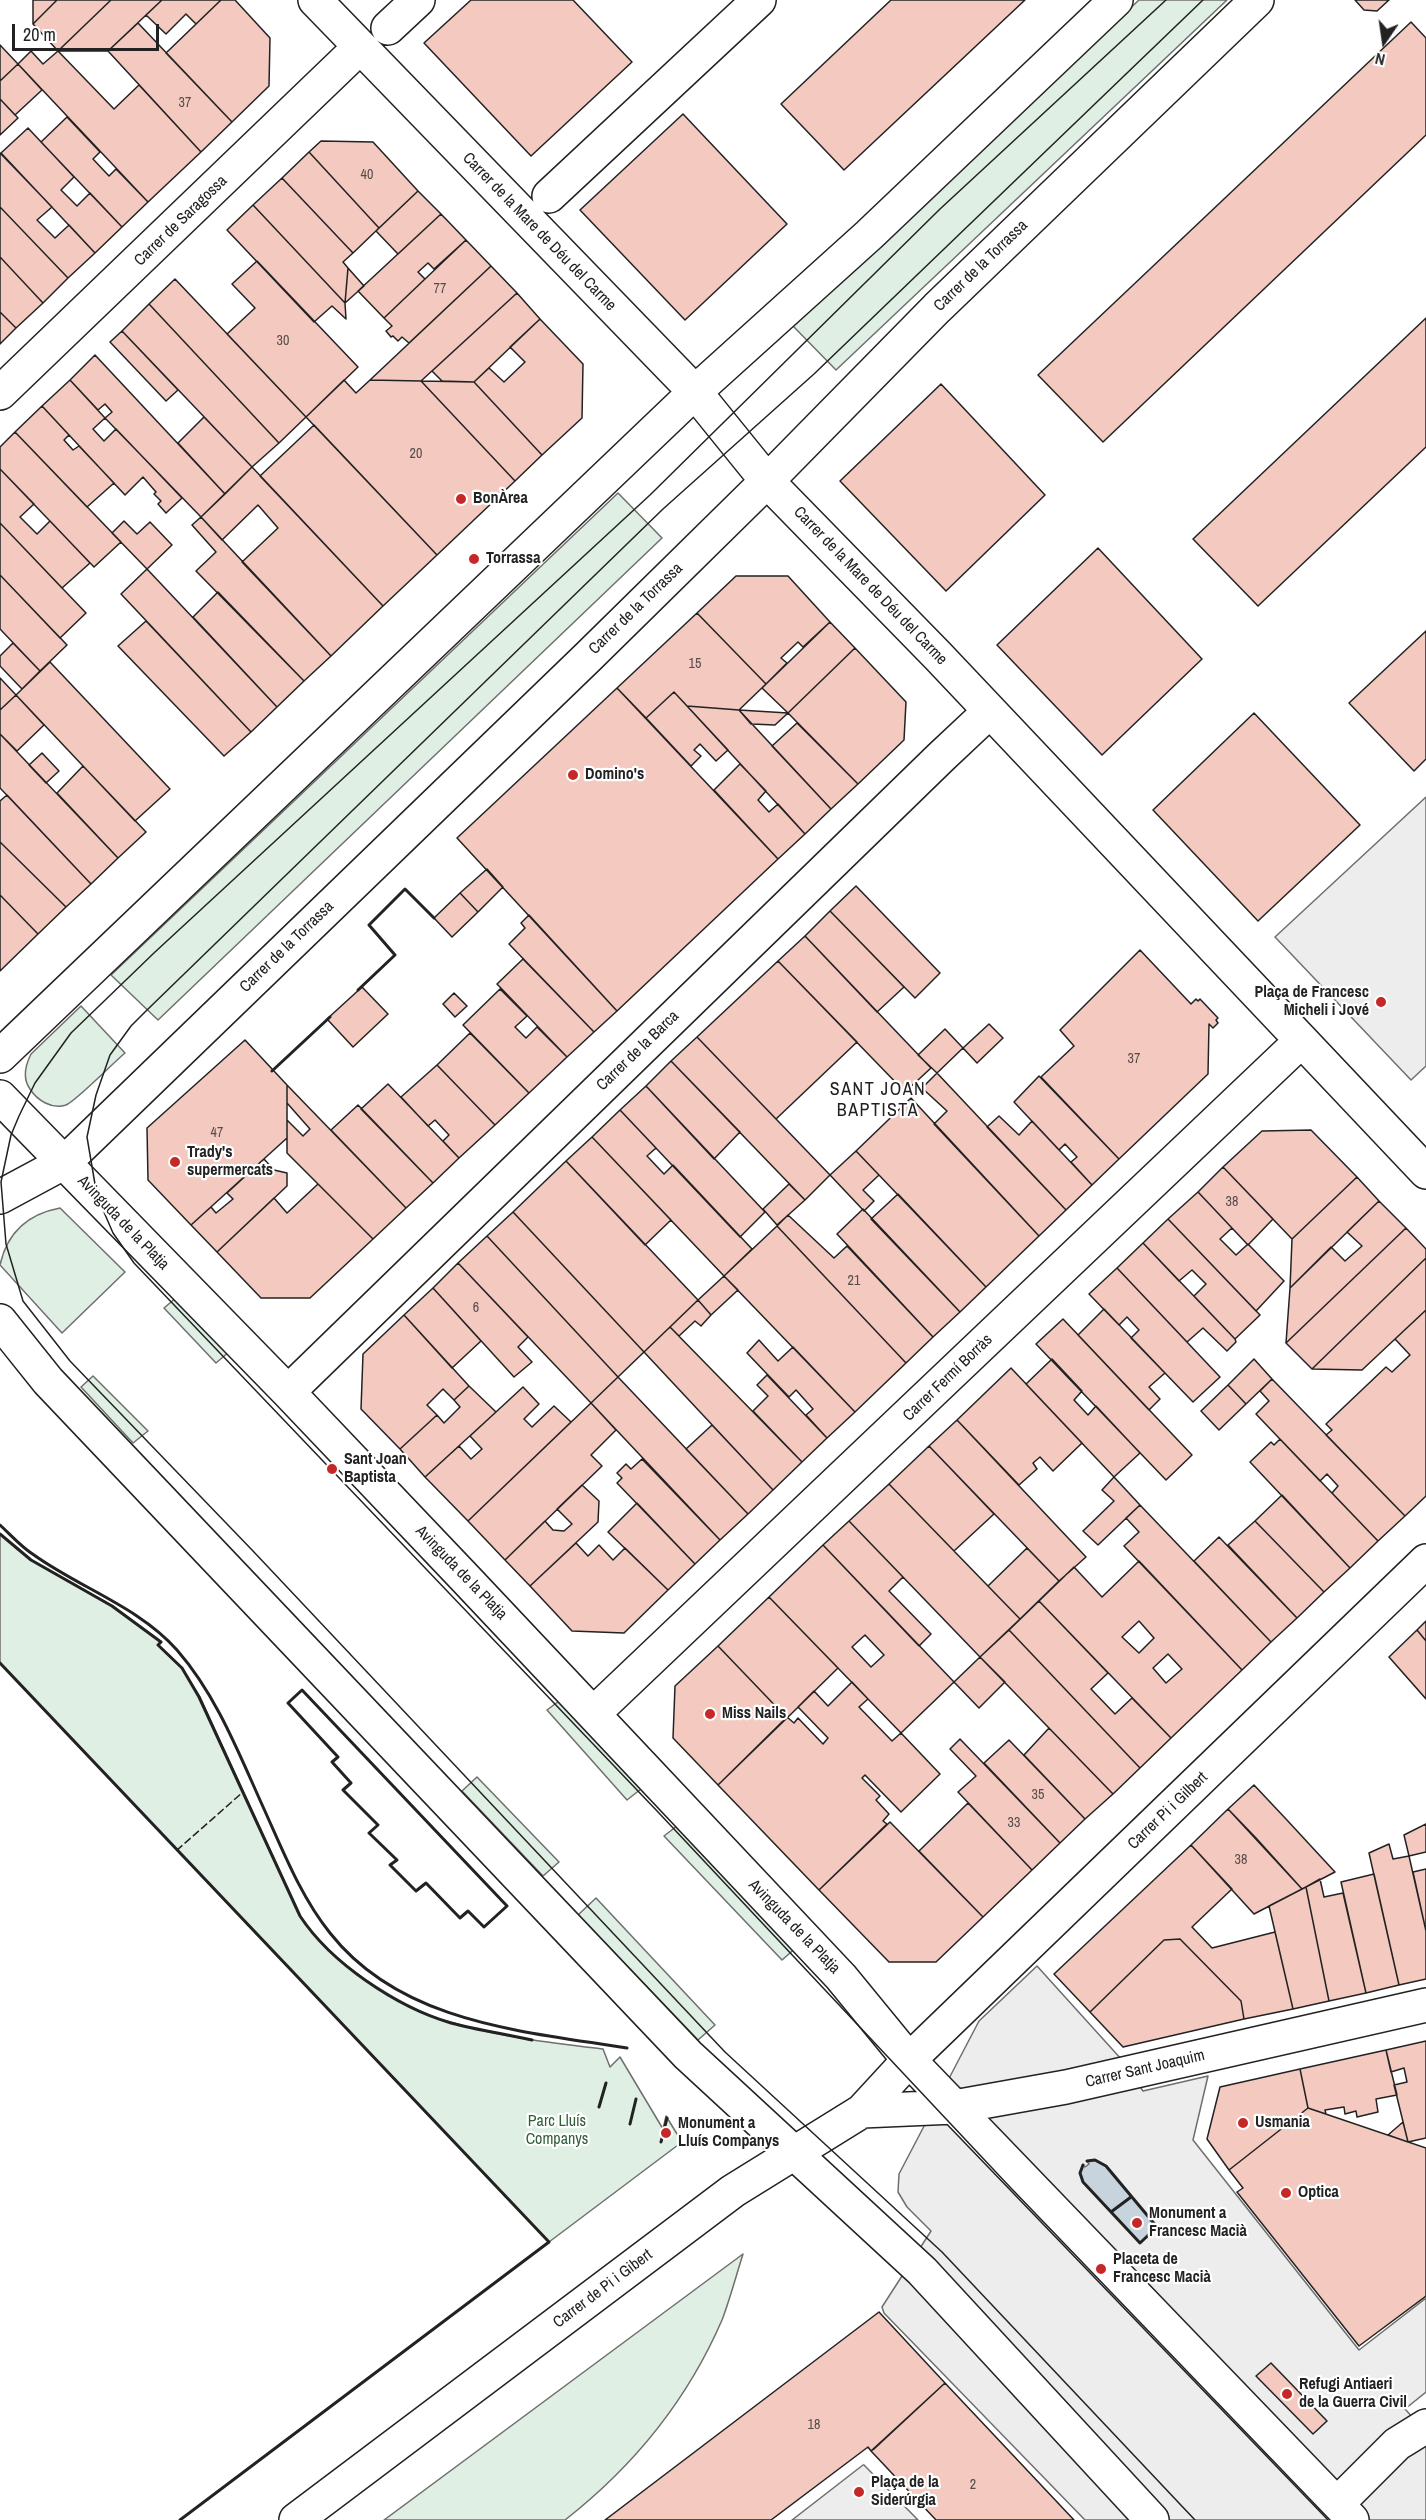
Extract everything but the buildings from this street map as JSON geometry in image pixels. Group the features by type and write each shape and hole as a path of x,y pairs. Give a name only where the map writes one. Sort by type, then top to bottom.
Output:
{"street":[{"name":"Carrer de la Mare de Déu del Carme","path":"315,0 695,392 767,481 831,544 1426,1172"},
{"path":"388,28 418,0"},
{"name":"Carrer de la Mare de Déu del Carme","path":"549,196 759,0"},
{"path":"0,1056 695,392 869,235 1116,0"},
{"name":"Carrer de la Torrassa","path":"0,1197 65,1162 767,481 937,308 1257,0"},
{"name":"Carrer de Saragossa","path":"0,393 360,47"},
{"name":"Carrer de la Barca","path":"288,1392 990,711"},
{"name":"Carrer Fermí Borràs","path":"594,1713 1301,1041"},
{"name":"Avinguda de la Platja","path":"0,1097 288,1392 594,1713 841,1977 909,2060"},
{"path":"0,1321 48,1381 688,2055 922,2271 1152,2520"},
{"name":"Carrer Pi i Gilbert","path":"909,2060 1426,1561"},
{"name":"Carrer Sant Joaquim","path":"862,2111 954,2107 1066,2087 1426,2005"},
{"path":"909,2060 1344,2512 1397,2444 1426,2426"},
{"name":"Carrer de Pi i Gibert","path":"296,2520 725,2197 862,2111 909,2060"}],"green space":[{"path":"1139,0 1227,0 836,370 793,326"},
{"path":"618,493 662,538 158,1020 111,975"},
{"path":"81,1006 125,1053 71,1102 61,1106 50,1105 37,1097 28,1085 25,1076 28,1062 31,1054"},
{"path":"60,1208 125,1272 62,1333 0,1265 8,1243 21,1227 38,1215"},
{"path":"177,1297 230,1351 216,1363 164,1308"},
{"path":"93,1376 148,1431 133,1443 81,1387"},
{"name":"Parc Lluís Companys","path":"0,1534 31,1560 112,1606 161,1642 158,1645 182,1668 200,1697 300,1916 313,1934 338,1958 385,1992 439,2018 507,2036 603,2049 610,2067 620,2057 663,2129 666,2116 682,2142 549,2242 0,1663"},
{"path":"563,1698 646,1785 627,1800 547,1710"},
{"path":"477,1777 559,1862 543,1876 462,1791"},
{"path":"682,1822 798,1946 782,1960 664,1836"},
{"path":"596,1898 715,2025 698,2040 578,1915"},
{"path":"743,2254 722,2320 708,2350 675,2405 636,2454 614,2477 565,2520 384,2520"}],"shaded area":[{"name":"Plaça de Francesc Micheli i Jové","path":"1426,797 1426,1066 1411,1080 1275,937"},
{"name":"Placeta de Francesc Macià","path":"1037,1966 1122,2060 1143,2091 1208,2076 1193,2140 1359,2350 1426,2298 1426,2392 1405,2409 1426,2432 1426,2520 1085,2520 884,2313 882,2307 931,2231 907,2207 898,2192 899,2174 979,2021"},
{"path":"1095,2160 1106,2166 1157,2227 1140,2243 1083,2182 1080,2173 1083,2165 1085,2167 1089,2164 1087,2161"},
{"name":"Plaça de la Siderúrgia","path":"863,2465 918,2520 792,2520"}],"tram line":[{"path":"1166,0 940,209 650,495 155,952 71,1033 35,1083 19,1116 11,1135 1,1182 6,1244 23,1301 70,1361 253,1551 725,2052 942,2252 1195,2520"},
{"path":"1203,0 814,374 663,509 131,1026 110,1055 96,1095 87,1137 97,1196 113,1233 134,1263 658,1812 1009,2186 1330,2520"}],"fence":[{"path":"0,1534 31,1560 112,1606 161,1642 158,1645 182,1668 199,1697 243,1792 176,1851"}],"wall":[{"path":"358,990 395,955 369,925 405,889 434,918"},
{"path":"272,1071 330,1017"},
{"path":"0,1525 29,1552 127,1610 162,1635 177,1650 216,1706 301,1889 330,1933 359,1963 391,1987 465,2018 546,2036 627,2048"},
{"path":"0,1534 31,1560 112,1606 161,1642 158,1645 182,1668 199,1697 300,1916 329,1950 366,1981 387,1995 430,2016 451,2023 532,2040"},
{"path":"0,1663 549,2242 180,2520"},
{"path":"302,1690 507,1906 484,1927 468,1911 460,1918 426,1883 416,1891 390,1865 397,1860 369,1833 378,1825 343,1790 351,1783 332,1762 338,1757 288,1703 302,1690"},
{"path":"599,2107 606,2083"},
{"path":"630,2124 636,2099"},
{"path":"661,2142 667,2118"},
{"path":"1083,2165 1080,2173 1083,2182 1140,2243 1157,2227 1106,2166 1095,2160 1087,2161"},
{"path":"1111,2212 1131,2197"}],"place":[{"name":"BonÀrea","path":"461,499"},
{"name":"Torrassa","path":"474,559"},
{"name":"Domino's","path":"573,775"},
{"name":"Plaça de Francesc Micheli i Jové","path":"1381,1002"},
{"name":"Trady's supermercats","path":"175,1162"},
{"name":"Sant Joan Baptista","path":"332,1469"},
{"name":"Miss Nails","path":"710,1714"},
{"name":"Usmania","path":"1243,2123"},
{"name":"Monument a Lluís Companys","path":"666,2133"},
{"name":"Optica","path":"1286,2193"},
{"name":"Monument a Francesc Macià","path":"1137,2223"},
{"name":"Placeta de Francesc Macià","path":"1101,2269"},
{"name":"Refugi Antiaeri de la Guerra Civil","path":"1287,2394"},
{"name":"Plaça de la Siderúrgia","path":"859,2492"}],"district":[{"name":"SANT JOAN BAPTISTA","path":"878,1100"}]}
